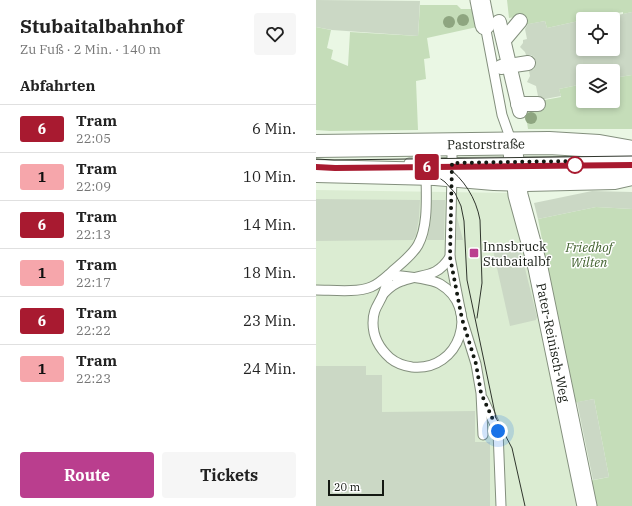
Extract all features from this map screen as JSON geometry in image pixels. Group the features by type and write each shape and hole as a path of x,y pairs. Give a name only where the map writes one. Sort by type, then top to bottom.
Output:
{"street":[{"path":"480,0 492,24 504,40 505,66 519,108 538,104"},
{"path":"504,40 520,21"},
{"path":"505,66 528,63"},
{"name":"Pastorstraße","path":"316,146 425,160 514,162 571,144 599,146 632,152"},
{"name":"Pastorstraße","path":"316,171 425,160 452,160 514,162 614,178 632,174"},
{"name":"Pater-Reinisch-Weg","path":"514,162 520,202 534,254 587,506"}],"lane":[{"path":"492,24 502,115 514,162"},
{"path":"316,290 359,290 372,287 389,275 418,246 425,217 425,160"},
{"name":"Pastorstraße","path":"402,163 425,160"},
{"path":"450,257 444,267 438,272 401,281 392,286 384,293 377,304 373,315 375,337 380,347 393,360 407,366 419,367 433,365 446,357 454,348 461,333 462,319 450,257 452,160"},
{"name":"Pastorstraße","path":"514,162 632,161"},
{"path":"316,164 378,163"},
{"path":"389,275 432,280 447,289 454,297 476,364 481,393 483,435"},
{"path":"384,293 389,275"},
{"path":"481,393 498,431 501,506"}],"shaded area":[{"path":"316,190 515,193 580,506 316,506"}],"green space":[{"path":"507,0 632,0 632,12 623,14 623,12 576,12 576,22 547,28 545,21 524,25 515,17 509,18"},
{"path":"420,5 457,5 461,9 476,9 477,27 427,38 430,58 424,59 426,79 416,81 418,130 316,130 316,27 331,30 327,48 333,50 331,59 348,66 350,32 418,36"},
{"path":"632,75 632,129 528,129 525,110 539,101 561,97 559,89 576,85 576,108 620,108 620,77"},
{"name":"Friedhof Wilten","path":"596,207 632,209 632,506 594,506 589,481 609,477 594,399 574,403 538,219"}],"building":[{"path":"316,0 420,1 418,36 332,30 316,27"},
{"path":"632,12 632,75 620,77 620,64 576,64 576,85 559,89 561,96 545,99 538,96 536,86 527,82 530,76 529,71 534,69 536,62 534,57 531,55 526,55 520,47 523,40 527,39 525,29 528,24 545,21 547,28 576,22 576,56 620,56 620,15"},
{"path":"592,191 632,192 632,209 596,207 538,219 534,203"},
{"path":"316,199 420,200 416,235 413,240 316,241"},
{"path":"432,200 445,200 444,240 427,240 431,220"},
{"path":"457,217 463,240 456,240"},
{"path":"519,244 537,317 536,320 510,326 493,250"},
{"path":"316,366 366,366 366,375 382,375 382,412 475,411 475,442 490,442 490,506 316,506"},
{"path":"594,399 609,477 593,480 577,402"}],"tram line":[{"path":"316,159 632,156"},
{"path":"316,167 632,165"},
{"name":"6","path":"316,167 632,165"},
{"path":"446,166 464,183 476,204 480,220 482,283 477,318"},
{"path":"421,169 434,174 445,182 455,193 461,206 464,221 467,280 496,418"},
{"path":"495,416 512,448 525,506"}],"place":[{"name":"Innsbruck Stubaitalbf","path":"474,253"}],"route":[{"path":"498,431 481,393 476,364 462,319 450,257 452,163 575,161 575,165"}]}
